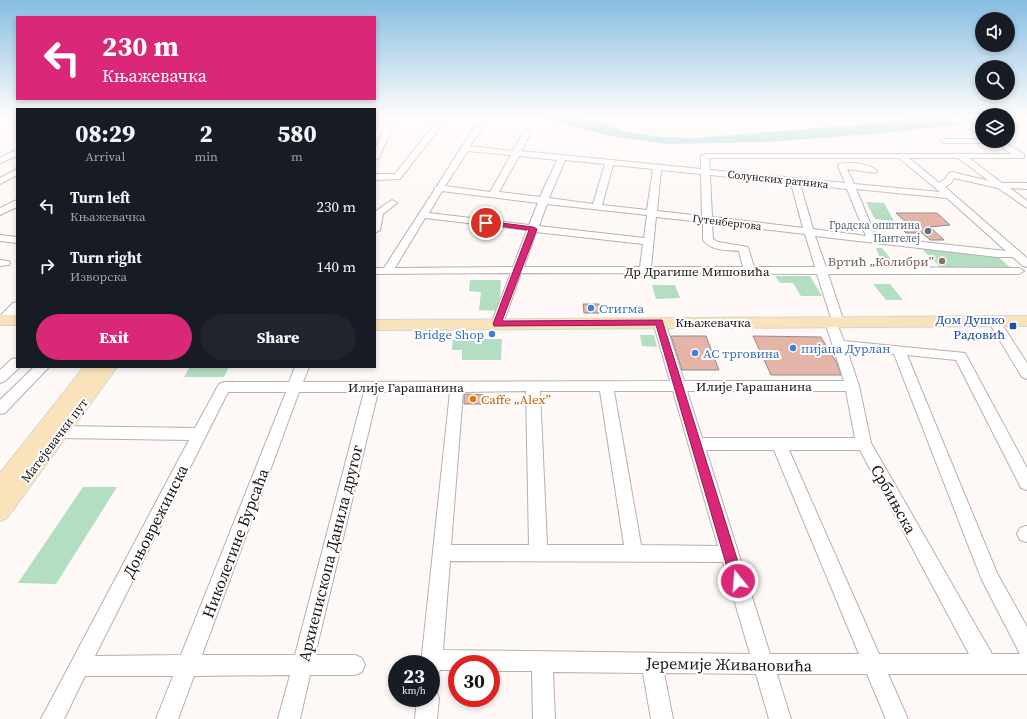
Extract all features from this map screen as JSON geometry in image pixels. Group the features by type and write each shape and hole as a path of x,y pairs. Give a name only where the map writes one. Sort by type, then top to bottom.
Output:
{"main road":[{"path":"5,321 16,325"},
{"name":"Књажевачка","path":"376,325 659,322 1027,321"},
{"name":"Матејевачки пут","path":"0,488 92,368"},
{"name":"Матејевачки пут","path":"0,512 108,368"}],"street":[{"path":"376,177 397,177 419,150"},
{"path":"387,271 463,150"},
{"name":"Солунских ратника","path":"477,150 949,196"},
{"path":"493,195 518,150"},
{"path":"1010,150 1024,158"},
{"path":"0,161 16,153"},
{"path":"900,155 1027,264"},
{"path":"749,271 744,249 715,245 708,240 705,156 959,155 1024,158"},
{"path":"959,155 1027,206"},
{"path":"497,324 543,201 562,158"},
{"path":"597,206 609,163"},
{"path":"872,238 842,166 868,168 873,171"},
{"path":"645,270 657,167"},
{"path":"0,181 16,173"},
{"path":"939,187 954,175 1000,186 1027,186"},
{"name":"Србињска","path":"795,181 822,271 840,345 852,386 864,444 986,664"},
{"name":"Гутенбергова","path":"438,188 872,238 997,254 1016,254"},
{"path":"376,219 380,211 392,203"},
{"path":"0,212 16,204"},
{"path":"422,215 648,242"},
{"path":"0,238 16,240"},
{"path":"997,254 1023,275"},
{"path":"1010,264 1027,264"},
{"name":"Др Драгише Мишовића","path":"376,271 822,271 1023,275"},
{"path":"5,321 16,307"},
{"path":"994,321 1027,374"},
{"path":"659,322 780,719"},
{"path":"840,345 960,356 1027,483"},
{"path":"899,351 990,578 1027,647"},
{"path":"0,378 16,363"},
{"path":"0,409 41,368"},
{"name":"Николетине Бурсаћа","path":"168,719 302,368"},
{"name":"Илије Гарашанина","path":"296,386 852,386"},
{"name":"Доњоврежинска","path":"52,719 224,387 296,386"},
{"name":"Архиепископа Данила другог","path":"289,719 372,387"},
{"path":"432,655 443,553 457,387"},
{"path":"533,387 538,554"},
{"path":"606,387 634,554"},
{"path":"60,432 200,434"},
{"path":"696,444 864,444"},
{"path":"779,444 897,719"},
{"path":"443,553 729,554"},
{"path":"542,661 544,719"},
{"name":"Јеремије Живановића","path":"440,664 542,661 873,665 1027,664"},
{"path":"652,663 662,719"},
{"path":"80,666 355,665"},
{"path":"426,719 427,707"}],"green space":[{"path":"866,202 884,203 894,221 875,219"},
{"path":"919,246 996,255 1013,270 942,269"},
{"path":"876,248 882,248 897,267 883,267"},
{"path":"775,276 810,276 822,296 801,296 793,283 780,283"},
{"path":"470,280 501,280 499,311 479,310 481,292 469,291"},
{"path":"873,284 890,284 903,300 886,300"},
{"path":"652,285 675,285 680,298 656,299"},
{"path":"640,335 654,335 657,347 642,346"},
{"path":"453,339 502,339 501,360 462,360 462,350 452,350"},
{"path":"189,368 228,368 224,377 184,377"},
{"path":"83,487 117,487 56,584 18,583"}],"building":[{"path":"896,213 937,213 950,225 930,227 944,240 930,240 922,233 906,233 899,226 910,226"},
{"name":"Стигма","path":"583,304 599,304 600,313 584,313"},
{"name":"АС трговина","path":"671,336 706,336 719,370 682,370"},
{"name":"пијаца Дурлан","path":"753,336 821,337 837,363 841,375 771,375"},
{"name":"Caffe „Alex”","path":"464,394 487,395 486,404 464,404"}],"place":[{"name":"Градска општина Пантелеј","path":"928,231"},
{"name":"Вртић „Колибри”","path":"942,261"},
{"name":"Стигма","path":"591,308"},
{"name":"Дом Душко Радовић","path":"1013,326"},
{"name":"Bridge Shop","path":"492,334"},
{"name":"пијаца Дурлан","path":"793,348"},
{"name":"АС трговина","path":"695,353"},
{"name":"Caffe „Alex”","path":"473,399"}],"route":[{"path":"486,223 533,229 497,324 659,322 738,581"}]}
